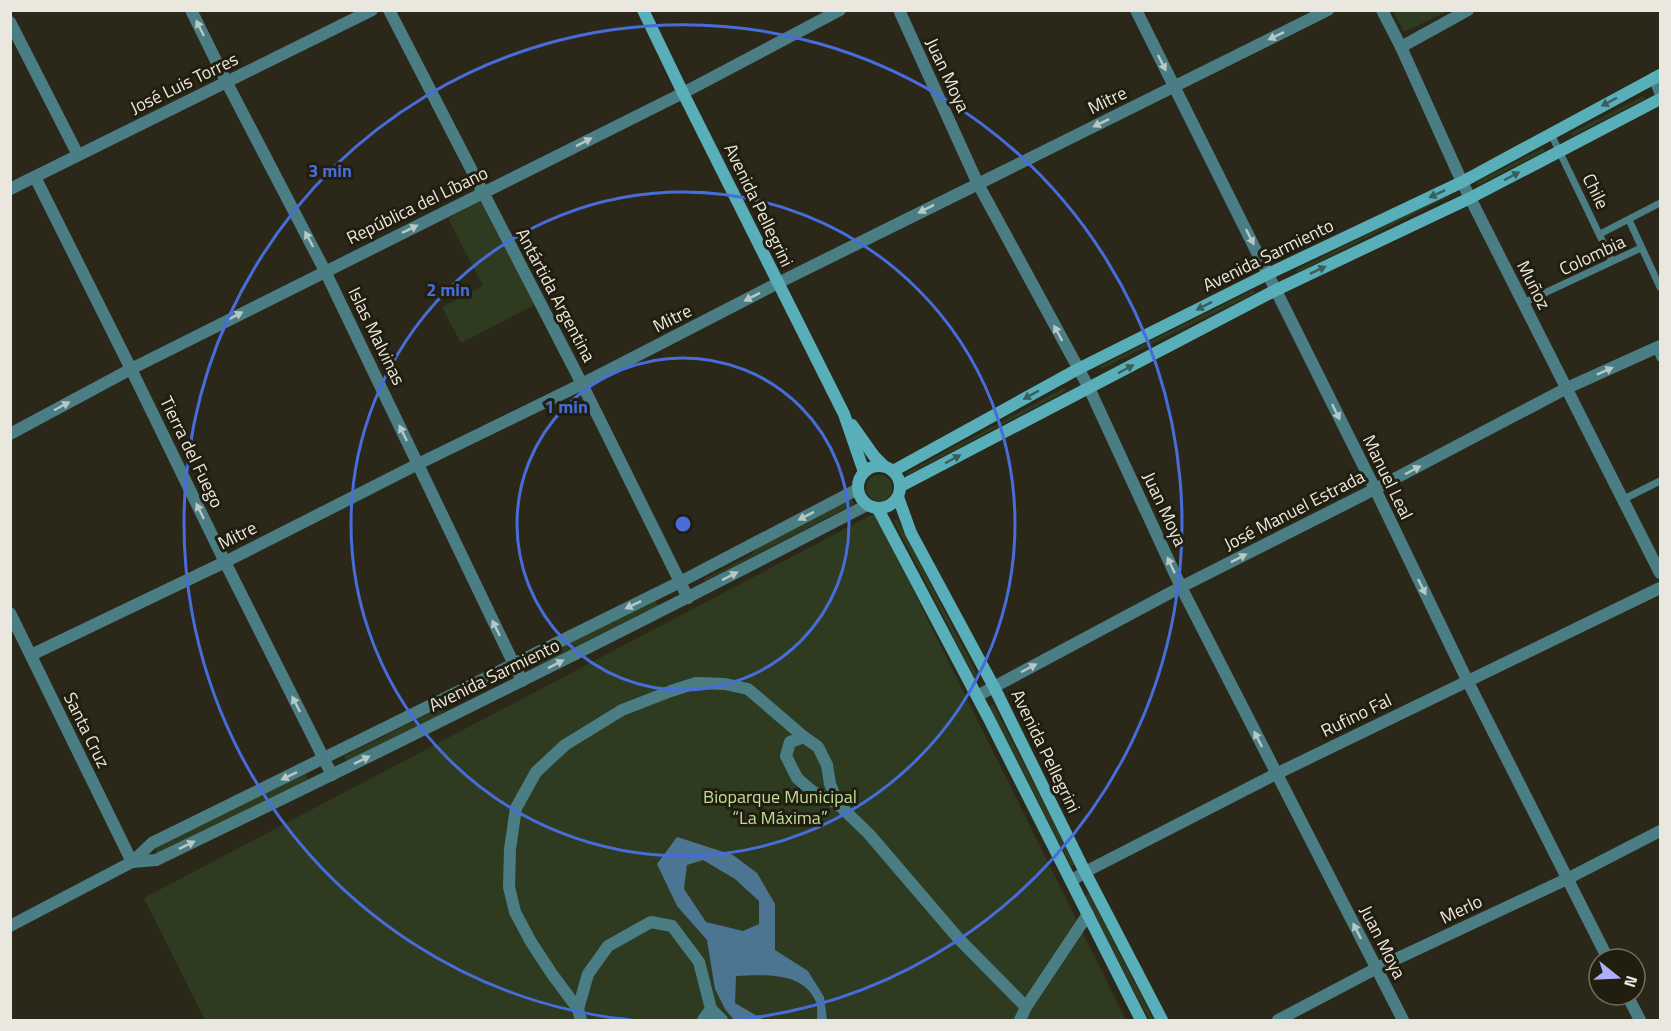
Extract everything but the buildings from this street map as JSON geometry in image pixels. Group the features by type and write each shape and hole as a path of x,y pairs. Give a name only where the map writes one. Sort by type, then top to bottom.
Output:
{"main road":[{"name":"Avenida Pellegrini","path":"644,10 683,93 844,414 864,472"},
{"name":"Avenida Sarmiento","path":"888,468 1268,274 1462,182 1657,76"},
{"name":"Avenida Sarmiento","path":"900,492 1089,388 1276,290 1470,198 1660,99"},
{"name":"Avenida Pellegrini","path":"844,414 874,456 888,468"},
{"path":"877,466 888,468 900,480 900,492 892,505 872,507 861,498 858,489 860,477 864,472 877,466"},
{"name":"Avenida Pellegrini","path":"900,492 911,533 994,687 1085,872 1162,1020"},
{"name":"Avenida Pellegrini","path":"872,507 977,696 1142,1020"}],"street":[{"name":"Islas Malvinas","path":"191,10 226,83 325,271 522,681"},
{"name":"José Luis Torres","path":"10,189 372,10"},
{"name":"Antártida Argentina","path":"389,10 582,384 688,598"},
{"name":"República del Líbano","path":"10,434 131,369 683,93 840,10"},
{"name":"Juan Moya","path":"899,10 978,184 1089,388 1181,587 1403,1020"},
{"name":"Manuel Leal","path":"1136,10 1375,489 1468,682 1602,947"},
{"name":"Mitre","path":"31,655 225,562 1329,10"},
{"name":"Muñoz","path":"1382,10 1462,182 1660,573"},
{"path":"1401,47 1468,10"},
{"path":"10,22 78,155"},
{"path":"1657,76 1660,92"},
{"name":"Tierra del Fuego","path":"34,177 332,776"},
{"name":"José Manuel Estrada","path":"977,696 1181,587 1567,388 1659,350"},
{"name":"Avenida Sarmiento","path":"10,926 132,862 152,843 680,582 858,489"},
{"name":"Avenida Sarmiento","path":"132,862 156,860 332,776 872,507"},
{"name":"Rufino Fal","path":"1071,881 1276,774 1660,588"},
{"name":"Santa Cruz","path":"10,613 132,862"},
{"path":"580,1015 531,942 515,912 509,887 510,849 516,808 536,772 565,745 622,710 696,683 724,684 748,689 818,747 827,765 830,784 838,804"},
{"path":"804,736 790,742 786,756 797,778 812,791 838,804 869,834 958,938 1026,1007"},
{"name":"Merlo","path":"1278,1020 1377,968 1567,879 1660,831"},
{"path":"1020,1020 1026,1007 1088,914"},
{"path":"580,1015 588,974 608,946 651,922 672,926 699,962 711,1008 722,1020"},
{"path":"703,1020 711,1008"}],"lane":[{"name":"Chile","path":"1551,134 1612,261"},
{"path":"1600,234 1660,203"},
{"path":"1629,220 1660,287"},
{"name":"Colombia","path":"1523,303 1641,248"},
{"path":"1622,500 1660,481"}],"green space":[{"path":"1393,11 1448,11 1404,32"},
{"path":"1643,96 1645,99 1572,136 1571,133"},
{"path":"1543,148 1545,151 1478,185 1477,182"},
{"path":"1449,194 1450,196 1297,273 1296,270"},
{"path":"481,201 534,305 461,343 442,307 483,286 448,218"},
{"path":"1253,290 1255,293 1101,369 1100,366"},
{"path":"1064,388 1066,391 907,475 906,473"},
{"path":"879,475 888,479 892,488 888,497 879,501 870,497 866,488 870,479"},
{"path":"851,498 854,504 705,581 704,579 751,555 762,544"},
{"name":"Bioparque Municipal “La Máxima”","path":"875,513 1126,1020 205,1020 144,898"},
{"path":"897,519 979,678 976,680 894,521"},
{"path":"655,600 658,606 539,665 537,659"},
{"path":"495,681 496,683 448,707 437,717 347,762 344,756"},
{"path":"993,704 1075,864 1071,866 989,706"},
{"path":"305,774 308,780 157,854 154,848"},
{"path":"1089,894 1154,1020 1149,1020 1085,896"}],"water":[{"path":"677,837 733,855 757,873 775,904 775,950 808,971 824,997 827,1020 817,1020 816,1002 802,985 782,977 758,975 736,976 735,1003 764,1020 734,1020 725,1009 715,989 707,940 677,906 657,864","holes":["703,860 735,879 759,901 759,924 743,931 706,922 684,889 687,865"]}]}
